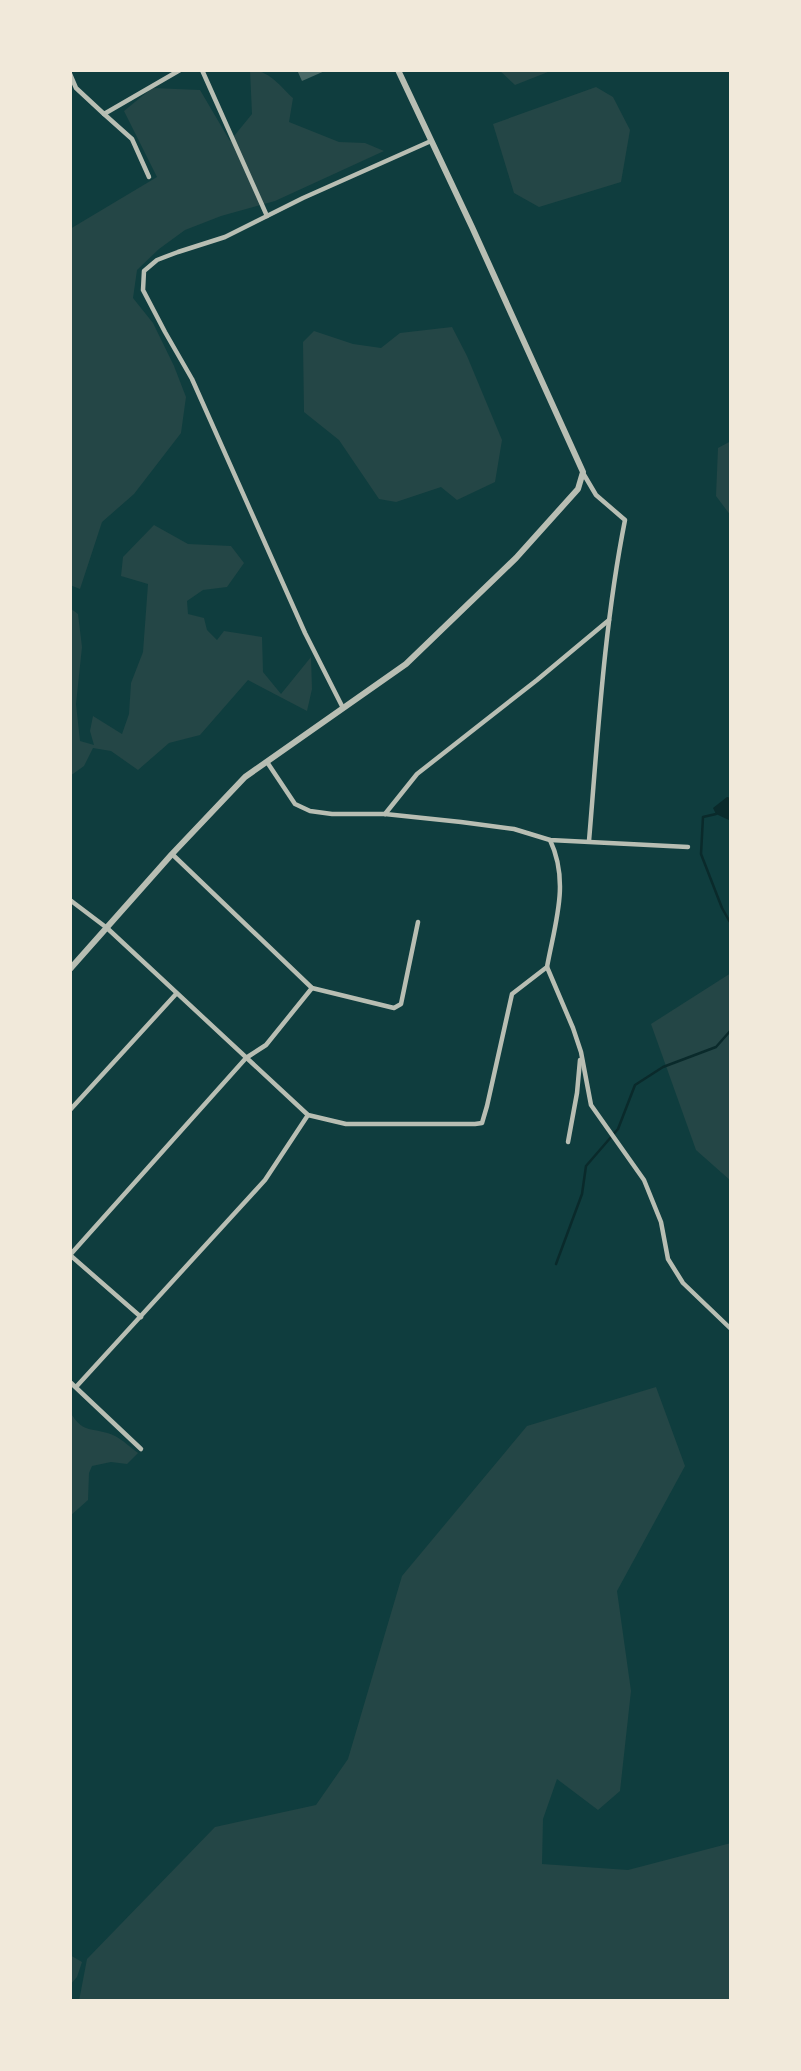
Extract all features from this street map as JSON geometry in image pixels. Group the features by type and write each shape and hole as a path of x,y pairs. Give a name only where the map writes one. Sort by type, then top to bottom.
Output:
{"street":[{"path":"104,114 180,70"},
{"path":"202,70 267,216"},
{"path":"398,70 583,472 596,495 625,520 610,620 589,841"},
{"path":"70,74 76,88 132,139 149,177"},
{"path":"343,709 305,633 192,379 143,290 144,271 157,260 225,237 431,141"},
{"path":"70,969 245,777 406,664 516,558 578,489 583,472"},
{"path":"385,814 417,774 610,620"},
{"path":"267,762 295,804 310,811 332,814 385,814 514,829 550,840 688,847"},
{"path":"550,840 558,857 561,878 547,967 581,1052 591,1105 645,1180 661,1222 668,1259 683,1283 731,1328"},
{"path":"172,854 312,988 394,1008 401,1004 418,922"},
{"path":"70,900 107,928 308,1115 346,1124 482,1123 512,995 547,967"},
{"path":"141,1317 70,1255 246,1058 266,1045 312,988"},
{"path":"70,1111 176,994"},
{"path":"568,1142 581,1052"},
{"path":"76,1387 265,1180 308,1115"},
{"path":"70,1382 141,1449"}],"shaded area":[{"path":"250,70 269,76 293,98 289,122 339,142 365,143 384,151 275,201 221,216 185,230 137,270 133,298 153,323 186,397 181,433 134,494 102,522 80,589 70,585 70,229 157,177 124,111 152,88 200,90 230,141 252,114"},
{"path":"499,70 553,70 515,85"},
{"path":"596,87 613,97 630,130 621,182 539,207 514,193 493,124"},
{"path":"452,327 502,440 495,482 457,500 441,487 396,502 379,499 339,440 304,412 303,342 314,331 353,344 381,348 400,333"},
{"path":"731,441 731,516 716,496 718,448"},
{"path":"154,525 188,544 231,546 244,563 227,587 203,590 187,601 188,614 204,618 207,630 217,640 224,631 262,637 263,672 281,694 311,657 312,689 307,711 248,680 200,735 169,743 138,770 111,751 93,748 84,766 70,776 70,608 78,614 82,647 76,704 80,741 94,745 90,731 93,716 122,734 129,714 131,683 143,652 148,584 121,576 123,557"},
{"path":"727,797 731,798 731,821 716,814 713,808"},
{"path":"731,973 731,1181 696,1150 651,1024"},
{"path":"656,1387 685,1466 617,1591 631,1691 620,1791 598,1810 557,1779 543,1819 542,1864 628,1870 731,1843 731,2001 79,2001 87,1959 215,1827 316,1805 348,1759 402,1576 527,1426"},
{"path":"70,1412 85,1428 115,1436 138,1453 127,1464 111,1462 92,1466 89,1473 88,1500 70,1516"},
{"path":"70,1955 82,1962 77,1977 70,1985"}],"building":[{"path":"297,70 327,70 302,81"}],"waterway":[{"path":"716,814 703,817 701,854 731,924"},
{"path":"556,1264 582,1194 586,1166 618,1129 635,1085 663,1067 716,1047 731,1030"}]}
